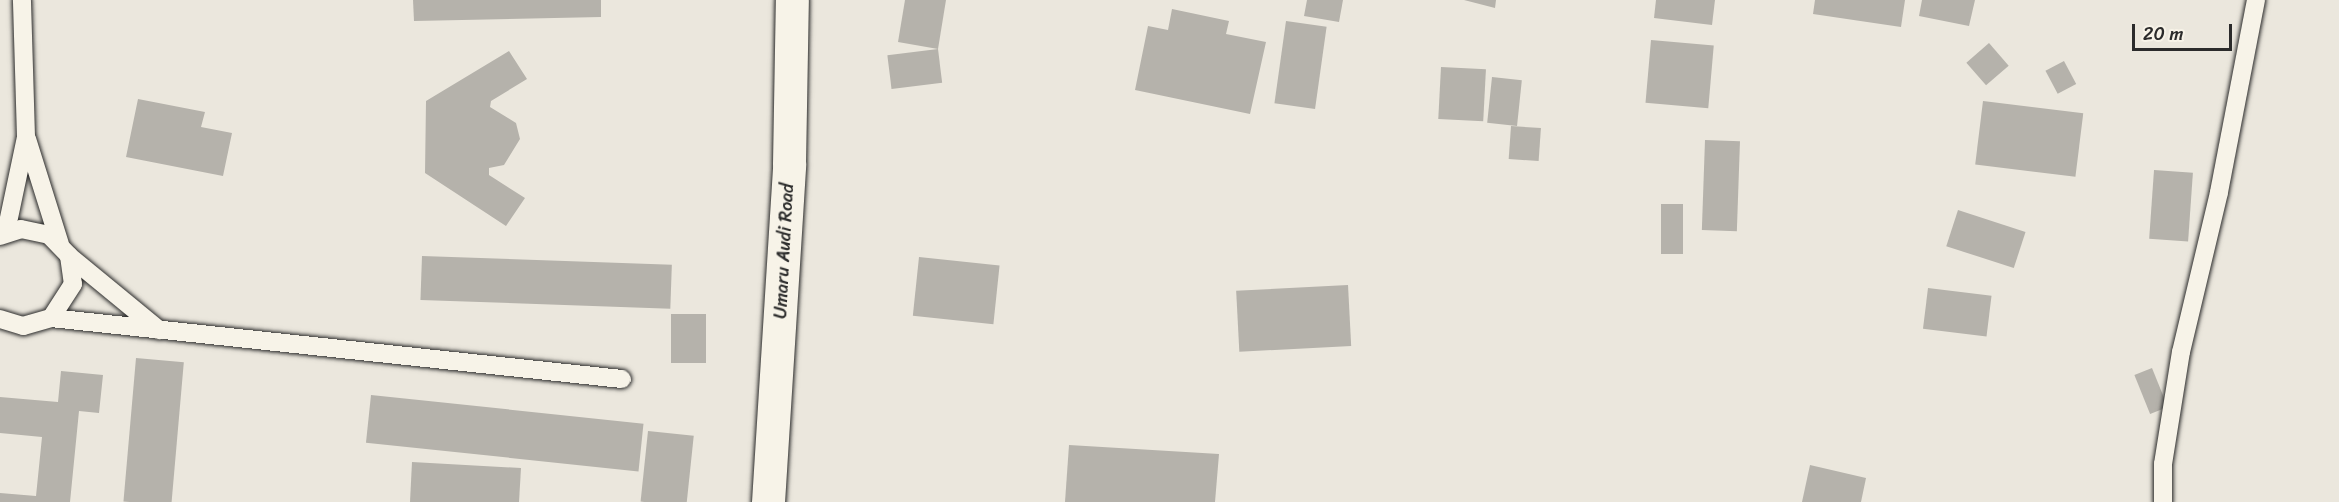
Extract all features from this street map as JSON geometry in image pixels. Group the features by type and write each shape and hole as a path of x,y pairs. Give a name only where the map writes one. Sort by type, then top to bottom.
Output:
{"main road":[{"name":"Umaru Audi Road","path":"768,502 789,164 792,0"}],"lane":[{"path":"22,0 26,137 3,234 36,230 65,250 159,330"},
{"path":"2163,502 2163,464 2181,351 2219,192 2256,0"},
{"path":"26,137 65,250 69,297 51,318"},
{"path":"0,318 23,326 51,318 622,379"}],"building":[{"path":"413,0 601,0 601,17 414,21"},
{"path":"905,0 946,0 938,49 898,42"},
{"path":"1307,0 1343,0 1339,22 1304,16"},
{"path":"1464,0 1496,0 1495,8"},
{"path":"1656,0 1715,0 1712,25 1654,18"},
{"path":"1815,0 1905,0 1901,27 1813,14"},
{"path":"1922,0 1975,0 1969,26 1919,16"},
{"path":"1172,9 1229,21 1226,34 1266,42 1250,114 1135,90 1148,26 1168,30"},
{"path":"1286,21 1327,27 1315,109 1274,103"},
{"path":"1651,40 1714,45 1708,108 1646,103"},
{"path":"1989,43 2009,66 1986,85 1966,63"},
{"path":"938,49 942,83 892,89 887,55"},
{"path":"509,51 527,79 491,101 490,107 516,123 520,139 504,165 489,168 489,175 525,198 506,226 425,173 426,101"},
{"path":"2064,61 2076,84 2058,94 2045,71"},
{"path":"1441,67 1486,69 1483,121 1438,119"},
{"path":"1492,77 1522,80 1517,126 1487,123"},
{"path":"138,99 205,112 201,127 232,133 223,176 126,157"},
{"path":"1983,101 2083,113 2075,177 1975,165"},
{"path":"1511,126 1541,128 1539,161 1509,159"},
{"path":"1705,140 1740,141 1737,231 1702,230"},
{"path":"2154,170 2193,173 2188,242 2149,239"},
{"path":"1661,204 1683,204 1683,254 1661,254"},
{"path":"1958,210 2026,232 2014,268 1946,246"},
{"path":"422,256 672,265 670,309 420,300"},
{"path":"919,257 1000,265 993,324 913,316"},
{"path":"1348,285 1351,346 1239,352 1236,291"},
{"path":"1928,288 1992,296 1987,336 1923,329"},
{"path":"671,314 706,314 706,363 671,363"},
{"path":"136,358 184,362 172,502 123,501"},
{"path":"2152,368 2168,407 2150,414 2134,375"},
{"path":"61,371 103,375 99,413 79,411 70,502 0,502 0,493 36,496 42,437 0,433 0,397 58,402"},
{"path":"371,395 643,424 638,471 366,443"},
{"path":"648,431 694,436 687,502 641,502"},
{"path":"1069,445 1219,454 1215,502 1065,502"},
{"path":"412,462 521,468 519,502 410,502"},
{"path":"1810,465 1866,478 1861,502 1802,502"}]}
